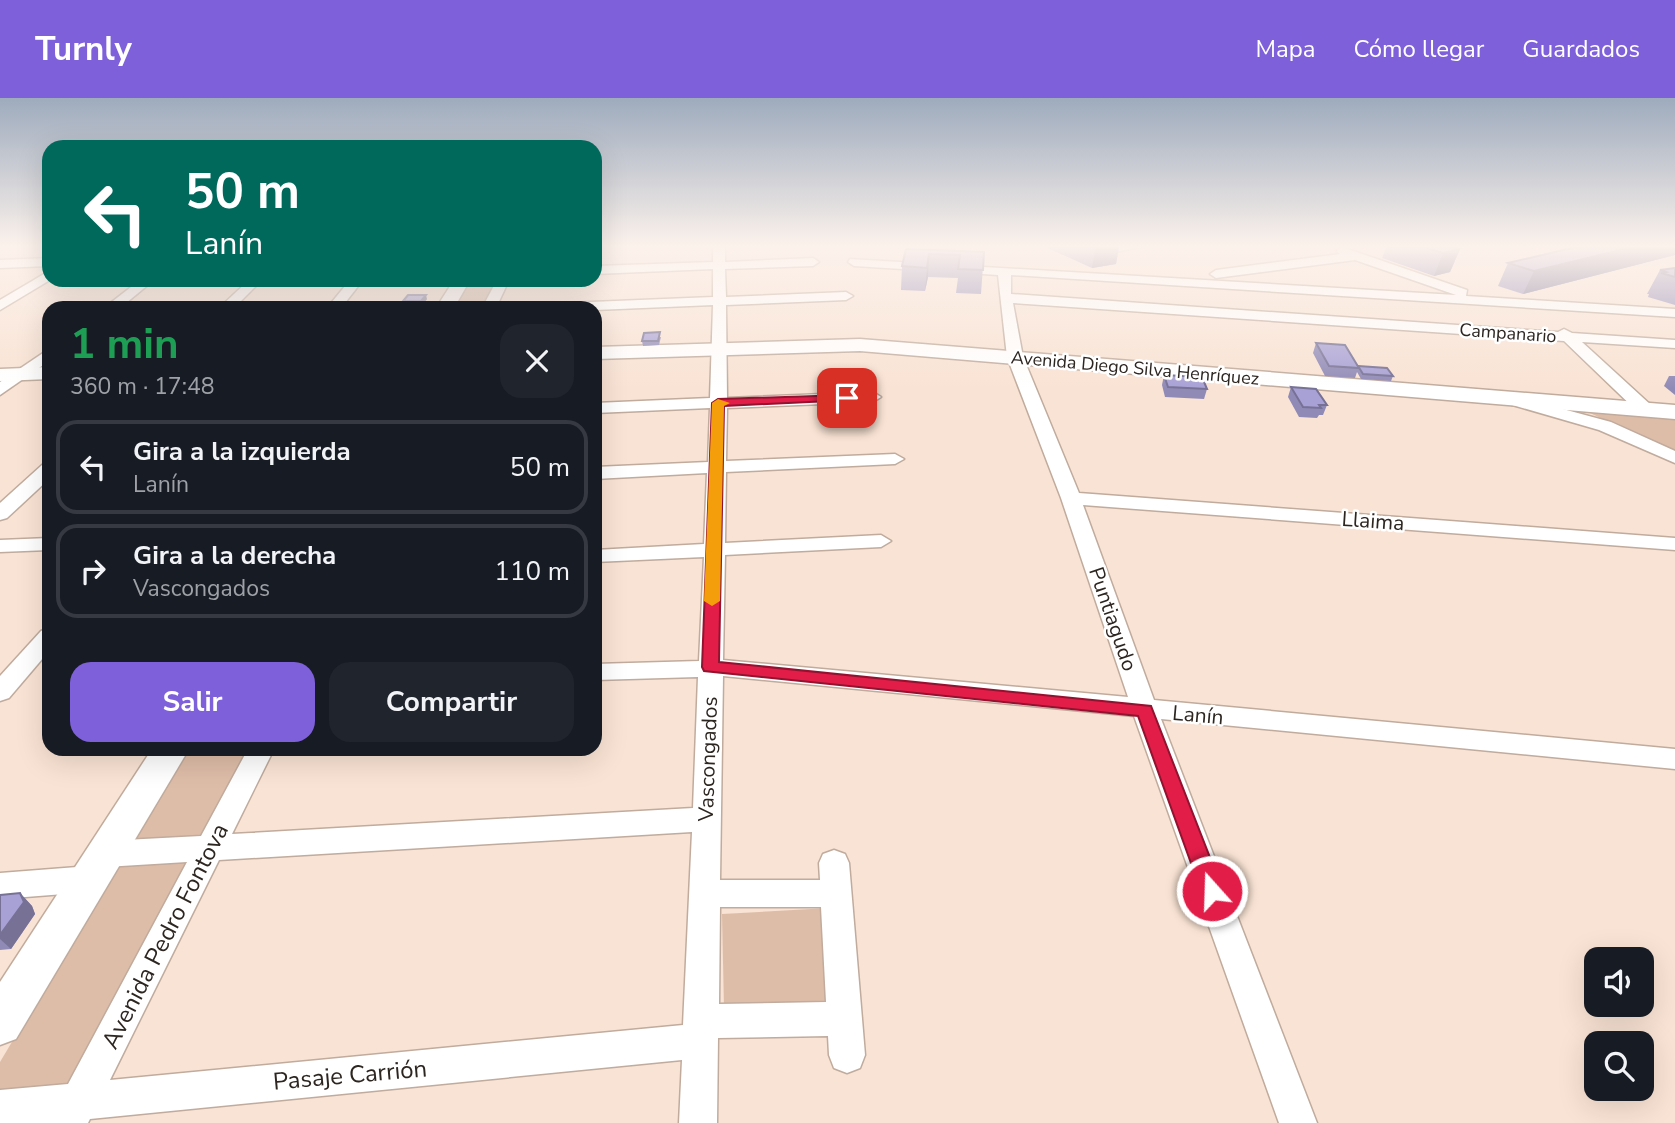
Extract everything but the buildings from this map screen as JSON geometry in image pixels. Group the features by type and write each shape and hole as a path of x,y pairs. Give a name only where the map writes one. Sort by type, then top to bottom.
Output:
{"main road":[{"name":"Avenida Diego Silva Henríquez","path":"602,353 841,345 1675,412"},
{"path":"0,375 42,373"},
{"path":"0,1023 167,756"}],"street":[{"path":"0,306 19,294"},
{"name":"Vascongados","path":"698,1123 720,294"},
{"name":"Puntiagudo","path":"1005,294 1015,357 1071,498 1145,710 1298,1123"},
{"path":"1385,294 1675,313"},
{"path":"1465,294 1483,300"},
{"path":"602,306 846,296"},
{"name":"Campanario","path":"1005,298 1675,344"},
{"path":"1533,303 1646,410"},
{"path":"0,390 42,359"},
{"path":"602,408 873,397"},
{"path":"1515,401 1612,429 1675,458"},
{"path":"602,473 895,459"},
{"path":"0,514 42,475"},
{"name":"Llaima","path":"1071,498 1675,544"},
{"path":"602,556 881,541"},
{"path":"0,546 42,544"},
{"path":"0,692 42,644"},
{"name":"Lanín","path":"602,672 710,667 1675,759"},
{"name":"Avenida Pedro Fontova","path":"74,1112 257,756"},
{"path":"0,886 209,849 706,819"},
{"path":"705,894 835,878 847,1055"},
{"path":"701,1031 845,1019"},
{"name":"Pasaje Carrión","path":"0,1108 74,1112 701,1031"}],"shaded area":[{"path":"459,294 494,294 490,301 455,301"},
{"path":"1590,413 1675,417 1675,454"},
{"path":"183,756 252,756 60,1123 0,1123 0,1062"},
{"path":"829,908 830,1007 724,1009 722,914"}],"slow traffic":[{"path":"712,601 718,403 724,403"}],"route":[{"path":"847,398 718,403 710,667 1145,710 1212,891"}]}
